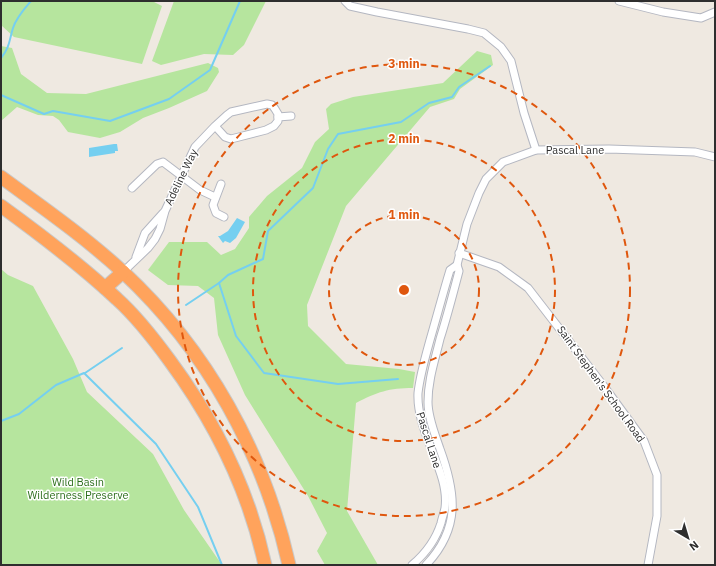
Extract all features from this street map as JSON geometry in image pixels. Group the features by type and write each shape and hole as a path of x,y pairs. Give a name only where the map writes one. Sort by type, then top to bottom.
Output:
{"highway":[{"path":"1,177 88,242 123,272 151,299 176,329 208,372 246,441 261,473 280,529 289,565"},
{"path":"1,206 79,265 105,288 137,320 183,378 206,415 227,454 246,501 265,565"},
{"path":"105,288 123,272"}],"street":[{"path":"345,1 350,6 376,12 468,28 484,34 501,47 511,61 524,113 536,150"},
{"path":"619,1 663,12 701,18 715,12"},
{"name":"Adeline Way","path":"123,272 148,248 155,239 160,229 165,211 196,146 215,126 229,113 265,104 270,104 274,107 278,117"},
{"path":"215,126 225,137 235,139 269,128 277,123 278,117 291,116"},
{"name":"Pascal Lane","path":"426,565 442,545 451,521 453,503 452,484 430,416 428,390 431,372 459,272 457,265 471,212 486,179 503,162 536,150 609,149 688,151 715,158"},
{"path":"132,188 161,162 167,164 200,190 215,197"},
{"path":"221,184 213,205 214,210 224,217"},
{"name":"Adeline Way","path":"135,259 145,233 165,211"},
{"path":"145,233 155,239"},
{"name":"Saint Stephen's School Road","path":"460,253 499,267 528,288 644,441 657,475 657,516 648,565"},
{"name":"Pascal Lane","path":"412,565 431,544 437,533 445,507 441,479 422,426 419,410 420,375 450,270 457,265"},
{"path":"433,455 442,453"},
{"path":"442,518 451,521"}],"green space":[{"path":"1,1 152,1 162,6 142,64 14,37 1,25"},
{"path":"174,1 266,1 244,45 233,55 204,54 161,65 152,61"},
{"path":"1,46 12,48 21,74 47,93 86,94 208,63 218,68 219,72 207,91 143,118 120,132 100,138 68,132 59,120 53,116 38,115 17,107 1,121"},
{"path":"477,51 491,55 493,65 460,89 454,99 430,107 346,206 307,305 308,326 346,364 415,372 413,388 383,391 356,403 347,511 378,565 325,565 317,551 327,533 308,496 245,395 218,335 214,298 198,286 168,285 148,270 169,242 207,242 221,255 235,249 249,228 249,217 267,196 302,168 315,142 329,129 326,109 331,104 353,97 443,83"},
{"name":"Wild Basin Wilderness Preserve","path":"1,269 8,275 33,286 73,359 87,392 153,454 184,510 222,565 1,565"}],"water":[{"path":"117,144 118,151 115,151 115,153 89,157 89,148"},
{"path":"237,218 245,222 236,238 230,243 225,241 223,243 218,236 228,231"}],"waterway":[{"path":"1,58 8,47 16,21 31,1"},
{"path":"1,95 44,114 53,111 110,121 169,99 210,70 240,1"},
{"path":"186,305 219,283 228,275 263,259 268,231 313,188 328,149 338,134 401,122 429,103 452,97 459,87 490,66"},
{"path":"219,283 236,336 264,373 338,384 398,379"},
{"path":"85,373 122,348"},
{"path":"1,421 19,414 56,385 84,373 156,444 198,507 222,565"}]}
